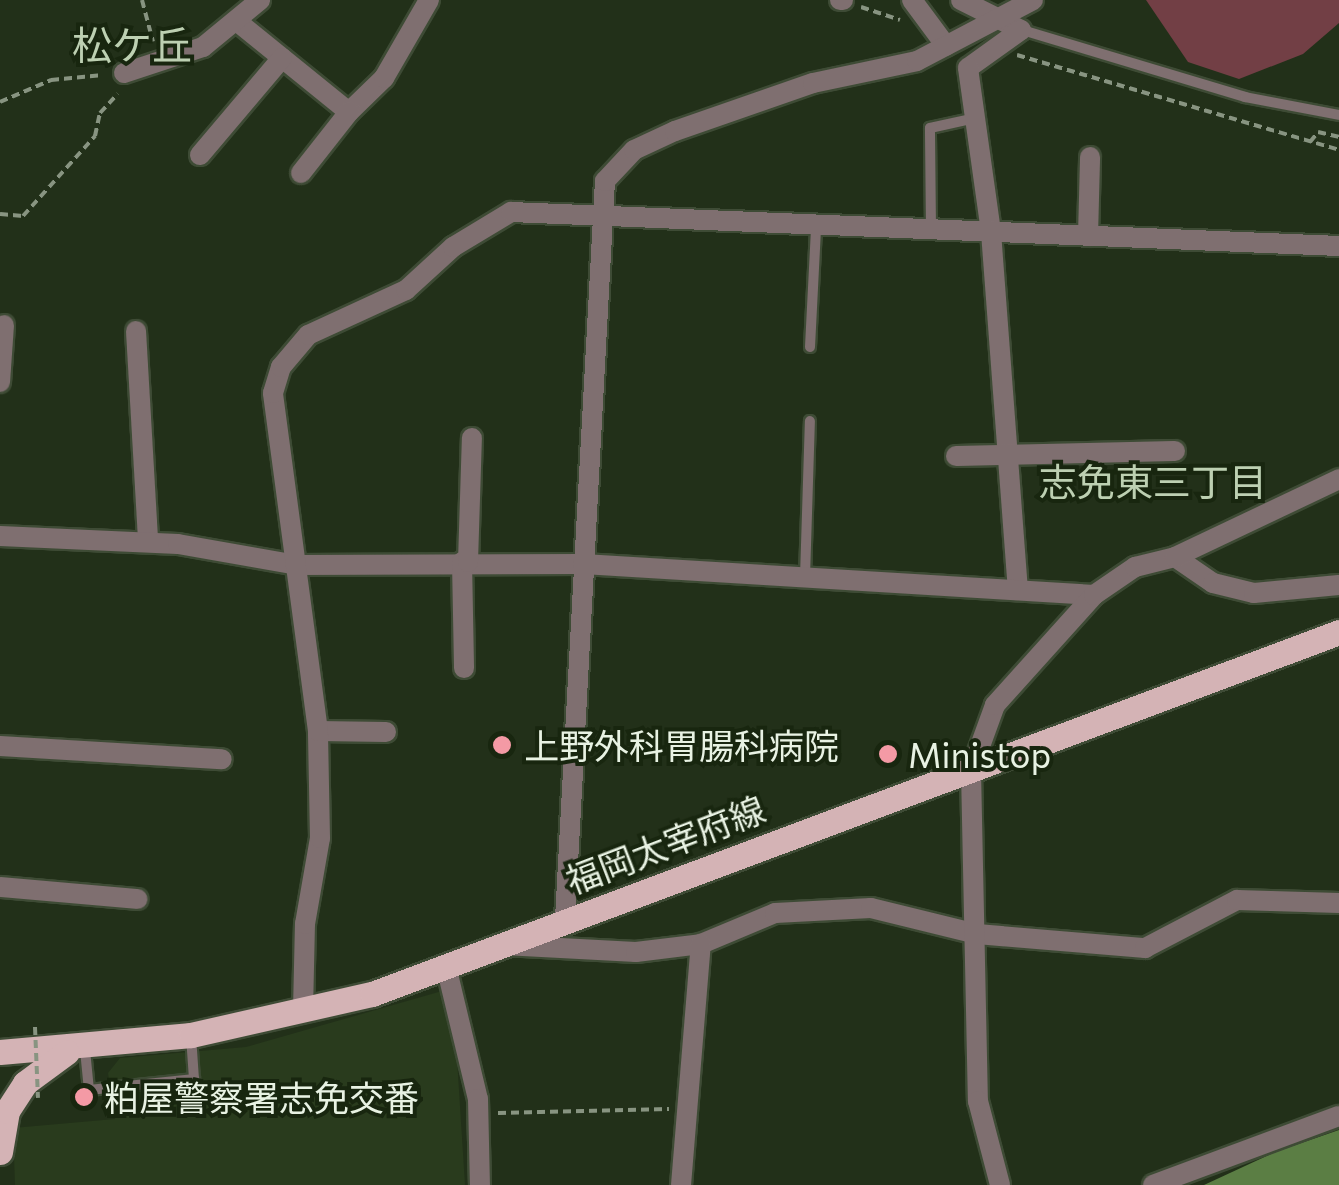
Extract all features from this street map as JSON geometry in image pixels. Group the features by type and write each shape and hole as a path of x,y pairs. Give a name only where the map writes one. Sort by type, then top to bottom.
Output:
{"main road":[{"name":"福岡太宰府線","path":"0,1052 76,1051 190,1036 303,1011 446,966 1339,632"},
{"path":"0,1152 7,1111 25,1082 76,1051"}],"street":[{"path":"124,73 160,66 239,23 260,0"},
{"path":"301,173 349,112 384,78 429,0"},
{"path":"912,0 941,38"},
{"path":"961,0 1020,30"},
{"path":"566,919 600,221 606,181 634,150 813,84 917,61 941,38 999,20 1033,0"},
{"path":"239,23 349,112"},
{"path":"1018,590 991,232 978,117 968,68 992,45 1020,30"},
{"path":"200,155 282,58"},
{"path":"1088,236 1090,157"},
{"path":"303,1011 305,924 320,838 318,732 273,393 280,367 308,335 406,290 452,247 510,212 600,221 1339,246"},
{"path":"0,382 4,325"},
{"path":"136,330 148,542"},
{"path":"464,668 472,438"},
{"path":"956,456 1008,459 1175,451"},
{"path":"1000,1185 978,1101 978,934 971,771 995,705 1094,595 1135,567 1175,557 1339,478"},
{"path":"0,536 148,542 296,565 583,564 805,583 1094,595"},
{"path":"1175,557 1214,583 1254,593 1339,585"},
{"path":"318,732 386,732"},
{"path":"0,746 222,758"},
{"path":"0,887 138,899"},
{"path":"502,945 597,955 701,944 775,913 871,908 978,934 1146,948 1238,900 1339,903"},
{"path":"681,1185 701,944"},
{"path":"446,966 478,1114 480,1185"},
{"path":"1153,1185 1339,1116"}],"lane":[{"path":"1020,30 1244,97 1339,115"},
{"path":"931,230 930,128 978,117"},
{"path":"810,347 816,228"},
{"path":"805,583 810,421"},
{"path":"76,1051 89,1090 194,1080 190,1036"}],"path":[{"path":"142,0 160,66"},
{"path":"842,0 941,38"},
{"path":"992,45 1339,150"},
{"path":"0,102 51,80 124,73"},
{"path":"0,214 23,216 95,136 124,73"},
{"path":"1310,142 1318,132 1339,137"},
{"path":"35,1027 38,1098"},
{"path":"478,1114 688,1108"}],"shaded area":[{"path":"1146,0 1339,0 1339,23 1303,54 1239,79 1188,62"},
{"path":"442,991 457,1059 465,1185 15,1185 13,1128 115,1119 108,1073 120,1058 246,1047"},
{"path":"1339,1130 1339,1185 1204,1185 1275,1152"}],"place":[{"name":"上野外科胃腸科病院","path":"502,745"},
{"name":"Ministop","path":"888,754"},
{"name":"粕屋警察署志免交番","path":"84,1097"}],"district":[{"name":"松ケ丘","path":"132,44"},
{"name":"志免東三丁目","path":"1153,481"}]}
